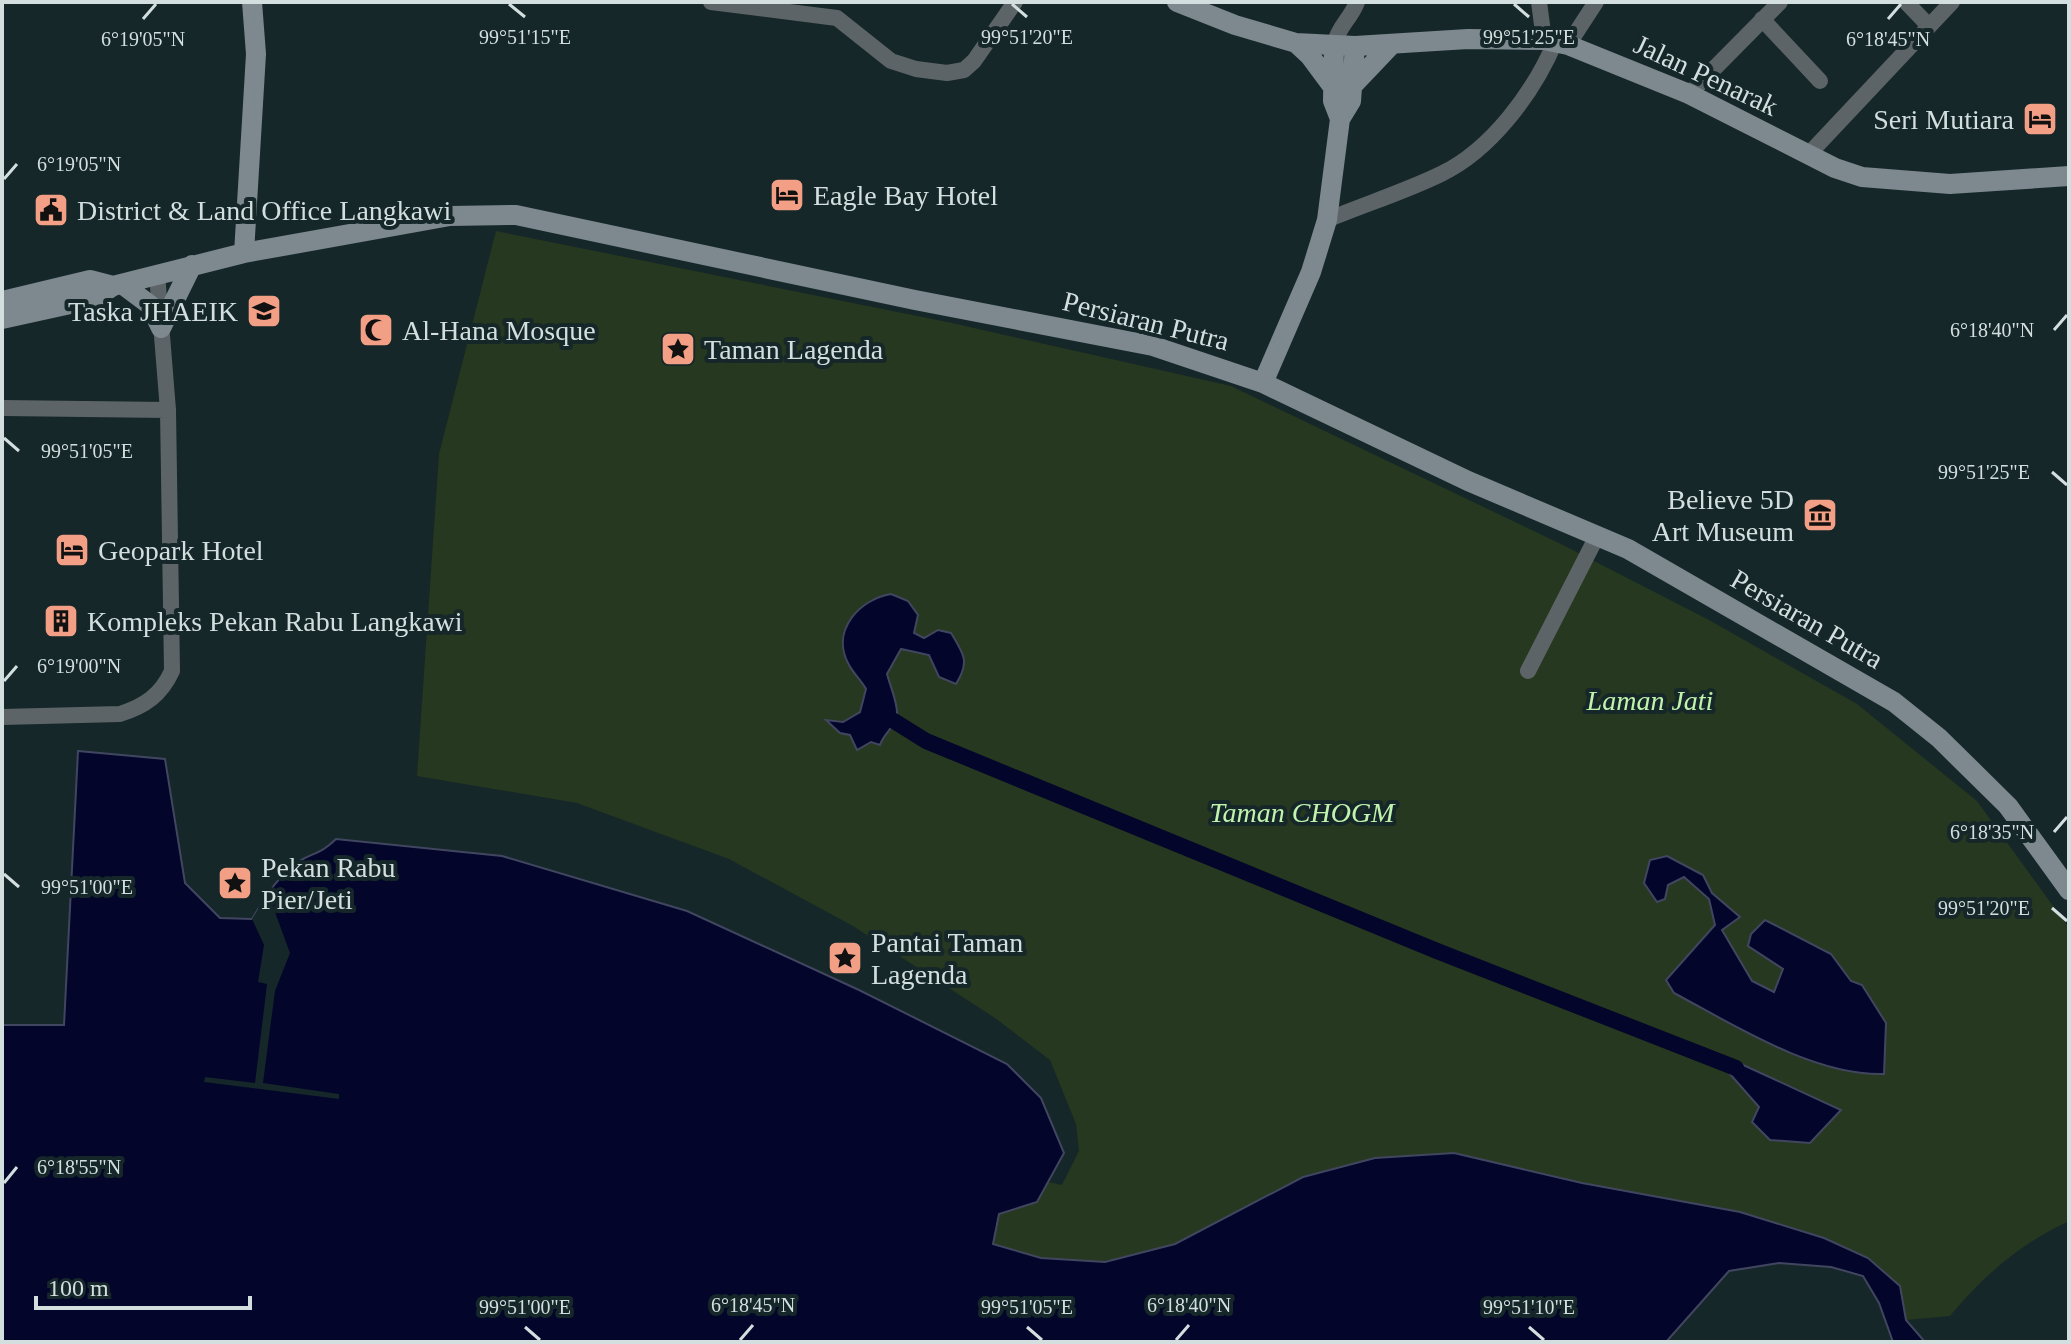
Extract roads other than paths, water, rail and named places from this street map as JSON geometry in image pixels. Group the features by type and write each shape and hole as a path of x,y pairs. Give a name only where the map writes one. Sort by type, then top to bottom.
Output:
{"main road":[{"path":"244,253 256,54 252,2"},
{"name":"Jalan Penarak","path":"1177,2 1222,21 1296,43 1344,46 1556,42 1689,94 1835,168 1889,181 1950,184 2069,176"},
{"path":"1296,43 1343,87"},
{"path":"1263,383 1311,272 1327,220 1340,119 1333,101 1343,87 1392,44"},
{"path":"1343,87 1344,46"},
{"name":"Persiaran Putra","path":"2,319 93,299 118,285 244,253 450,216 516,215 915,300 1153,346 1263,383 1596,538 1628,549 1894,702 1939,738 2008,806 2069,890"},
{"path":"161,328 192,265"},
{"name":"Persiaran Putra","path":"2,301 90,280 118,285"},
{"path":"118,285 150,305 161,328"}],"street":[{"path":"711,2 840,10 891,61 916,69 947,73 964,70 974,61 1015,2"},
{"path":"1539,2 1556,42"},
{"path":"1327,220 1443,173 1468,156 1524,99 1556,42 1596,2"},
{"path":"1689,94 1780,2"},
{"path":"1906,2 1928,25"},
{"path":"1808,155 1952,2"},
{"path":"1344,46 1355,8"},
{"path":"1762,19 1820,81"},
{"path":"2,717 106,716 136,709 158,695 172,671 168,410 157,274"},
{"path":"2,408 168,410"},
{"path":"1528,671 1596,538"}],"water":[{"path":"891,594 908,601 918,615 914,633 924,638 938,630 951,633 964,658 963,670 956,684 939,677 929,655 901,649 887,674 896,705 896,719 880,745 871,742 857,750 850,735 840,733 826,720 843,722 860,712 866,689 848,663 843,639 846,628 859,609"},
{"path":"78,751 165,759 185,883 220,918 252,919 274,885 288,870 336,839 502,856 687,911 859,990 1007,1064 1041,1098 1064,1153 1037,1202 999,1214 993,1244 1041,1258 1105,1262 1175,1244 1303,1177 1375,1158 1454,1153 1582,1183 1740,1212 1824,1238 1868,1258 1900,1286 1906,1320 1925,1342 1893,1342 1879,1303 1863,1276 1831,1267 1779,1263 1729,1271 1666,1342 2,1342 2,1025 64,1025"},
{"path":"1667,856 1703,875 1712,893 1740,917 1722,930 1752,981 1774,992 1783,969 1748,946 1751,934 1765,920 1831,954 1851,981 1862,985 1886,1023 1884,1074 1830,1067 1803,1058 1748,1033 1674,993 1666,980 1715,925 1709,899 1684,877 1668,885 1665,899 1657,902 1644,883 1650,860"},
{"path":"1741,1064 1841,1110 1810,1143 1770,1140 1752,1122 1759,1107 1730,1074"}],"waterway":[{"path":"894,721 926,741 1437,951 1736,1068"}],"place":[{"name":"Seri Mutiara","path":"2040,119"},
{"name":"Eagle Bay Hotel","path":"787,195"},
{"name":"District & Land Office Langkawi","path":"51,210"},
{"name":"Taska JHAEIK","path":"264,311"},
{"name":"Al-Hana Mosque","path":"376,330"},
{"name":"Taman Lagenda","path":"678,349"},
{"name":"Believe 5D Art Museum","path":"1820,515"},
{"name":"Geopark Hotel","path":"72,550"},
{"name":"Kompleks Pekan Rabu Langkawi","path":"61,621"},
{"name":"Pekan Rabu Pier/Jeti","path":"235,883"},
{"name":"Pantai Taman Lagenda","path":"845,958"}],"park label":[{"name":"Laman Jati","path":"1650,700"},
{"name":"Taman CHOGM","path":"1302,812"}]}
